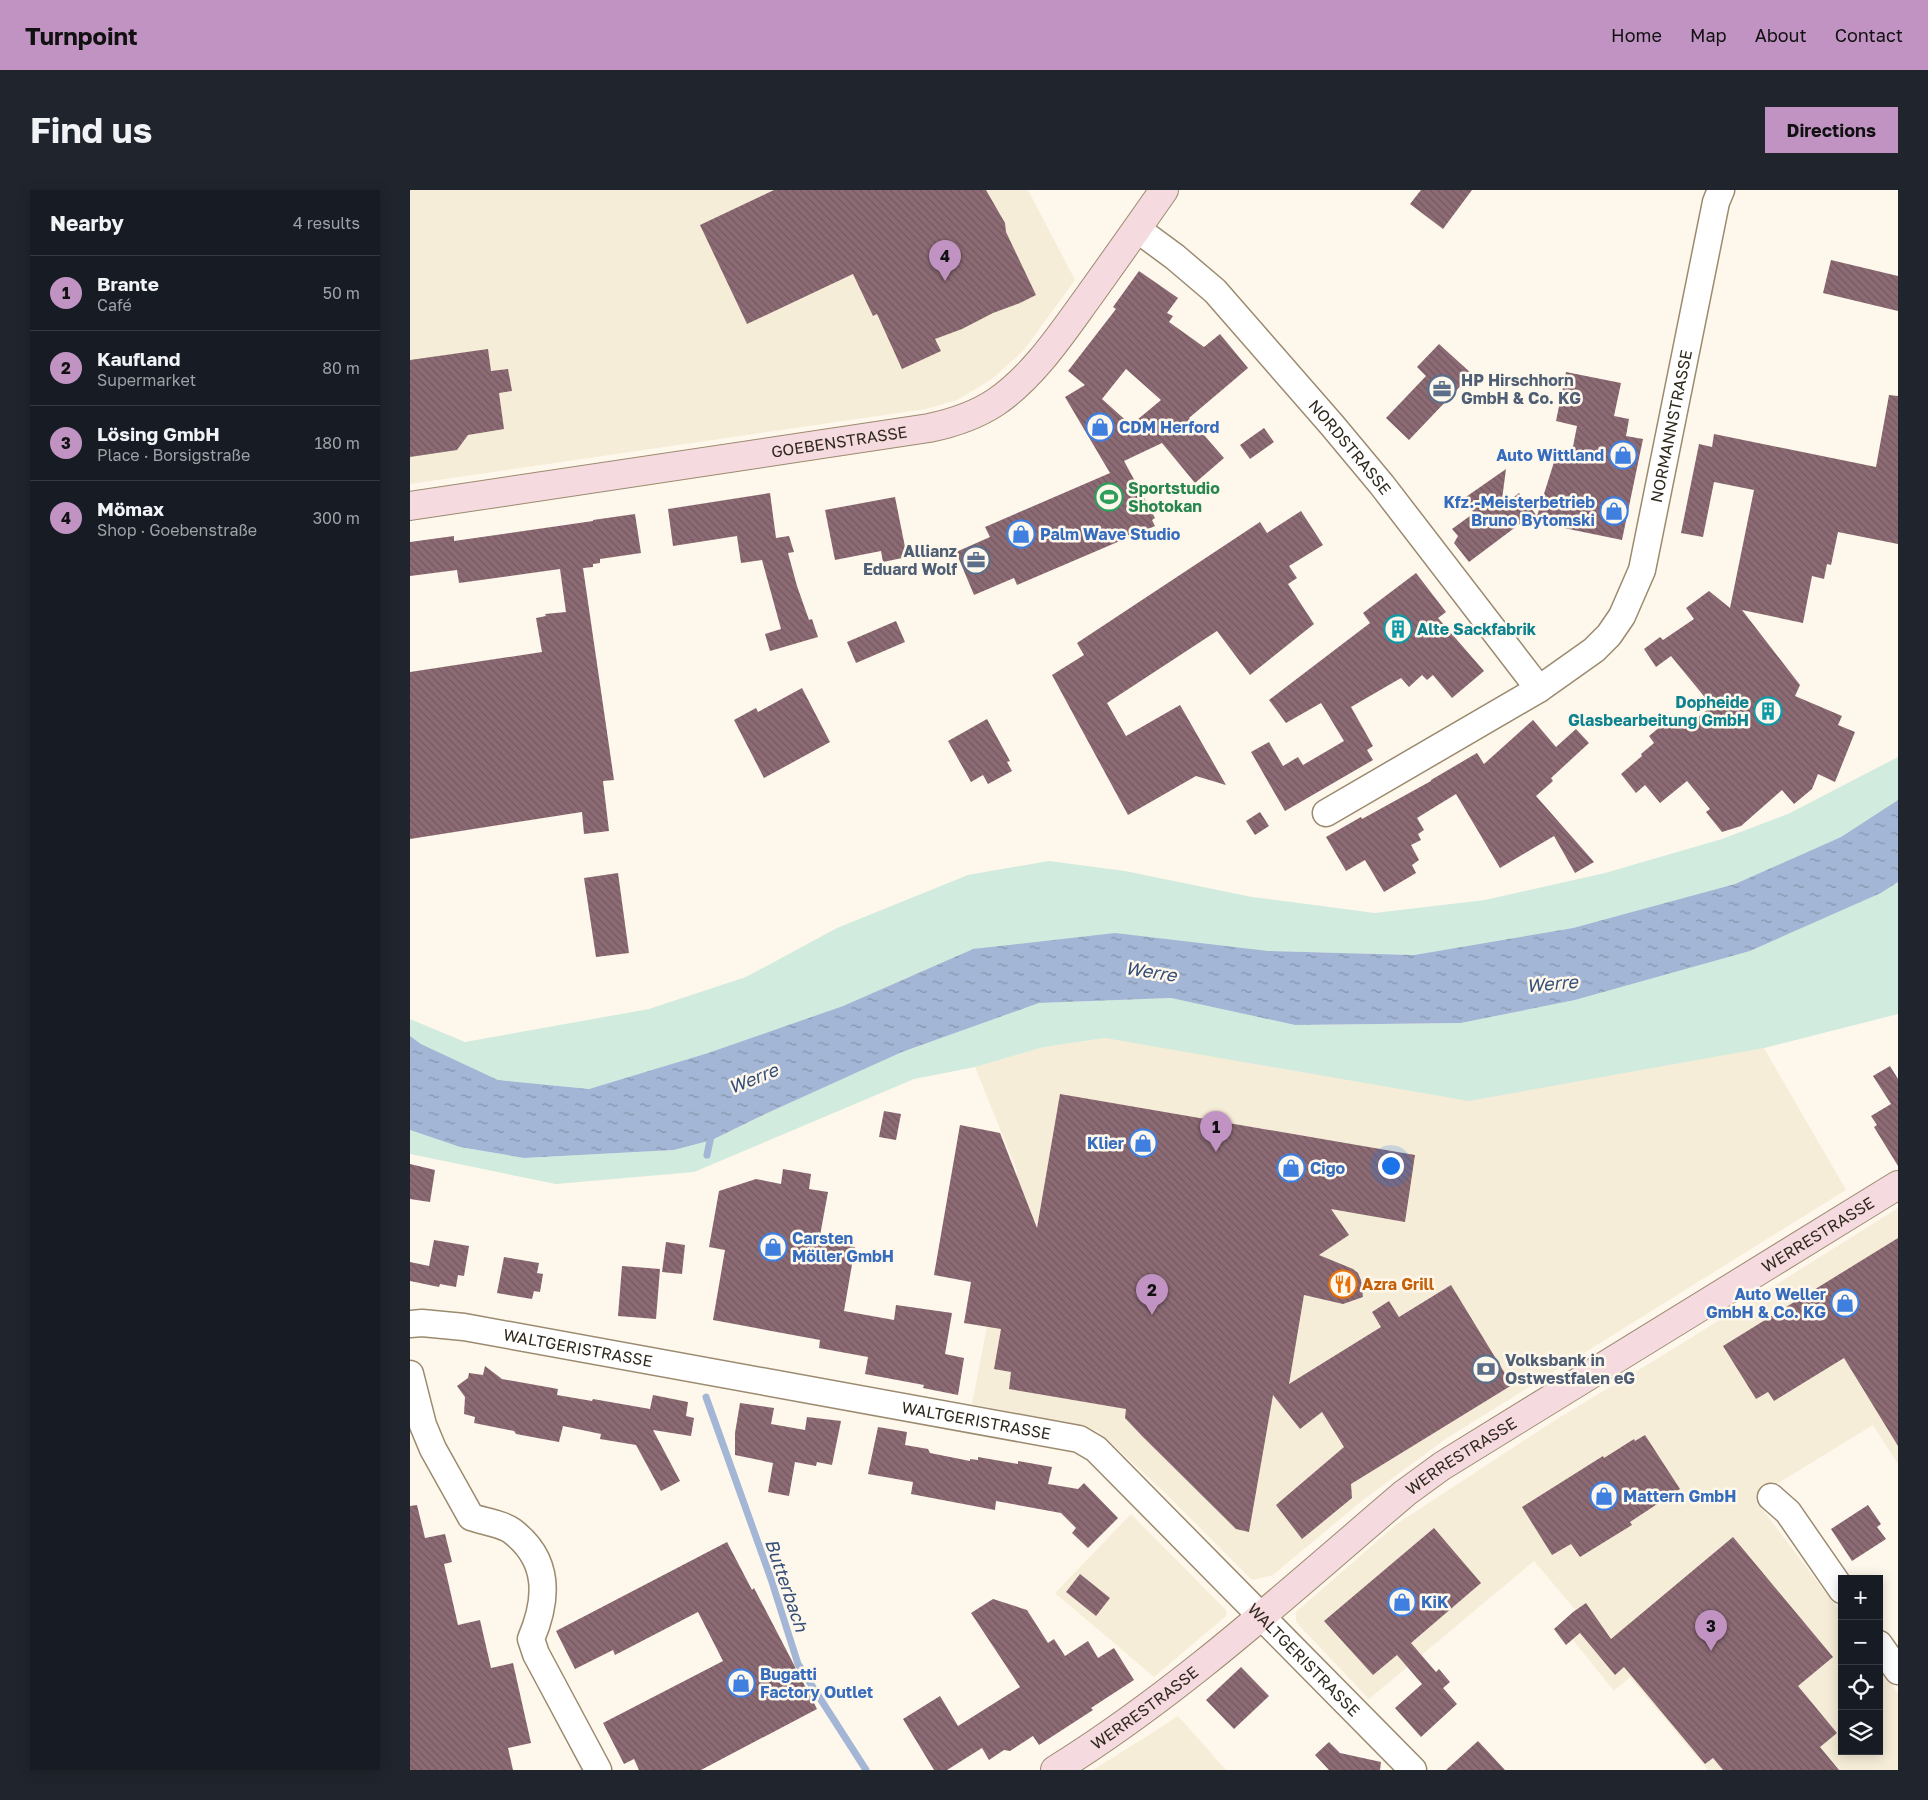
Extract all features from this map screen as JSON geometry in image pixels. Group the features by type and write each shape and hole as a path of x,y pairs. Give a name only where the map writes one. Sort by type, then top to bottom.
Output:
{"main road":[{"name":"GOEBENSTRASSE","path":"410,506 929,428 955,422 975,414 996,401 1038,363 1164,190"},
{"name":"WERRESTRASSE","path":"1055,1770 1094,1746 1180,1684 1405,1492 1442,1466 1898,1185"}],"street":[{"name":"NORMANNSTRASSE","path":"1539,689 1594,650 1609,635 1622,616 1642,570 1714,211 1721,190"},
{"name":"NORDSTRASSE","path":"1137,229 1175,257 1215,291 1382,485 1539,689"},
{"path":"1326,813 1539,689"},
{"name":"WALTGERISTRASSE","path":"410,1324 422,1323 464,1327 1079,1440 1096,1448 1413,1770"},
{"path":"410,1374 423,1426 471,1517 510,1530 527,1547 538,1567 543,1582 543,1598 531,1640 536,1654 598,1770"},
{"path":"1771,1496 1788,1512 1838,1584"},
{"path":"1883,1650 1898,1671"}],"shaded area":[{"path":"410,190 1028,190 1075,280 1024,350 992,379 957,400 926,409 410,484"},
{"path":"1105,1038 1739,1052 1764,1048 1846,1190 1447,1438 1363,1500 1273,1575 1252,1580 1163,1491 1098,1431 972,1404 1017,1171 975,1067 1044,1047"},
{"path":"1898,1208 1898,1464 1873,1425 1772,1487 1756,1501 1838,1609 1838,1755 1883,1755 1883,1672 1898,1693 1898,1770 1708,1770 1630,1677 1614,1691 1573,1640 1589,1626 1534,1561 1369,1699 1296,1622 1296,1612 1398,1523 1557,1419 1678,1346"},
{"path":"1131,1514 1226,1610 1226,1616 1154,1677 1055,1593"},
{"path":"1178,1716 1226,1770 1093,1770 1152,1733"}],"green space":[{"path":"1898,757 1898,800 1841,837 1735,884 1573,928 1414,955 1268,951 973,949 843,1006 708,1053 589,1089 498,1080 421,1044 410,1036 410,1019 465,1042 649,1009 746,977 837,928 968,875 1049,861 1125,871 1252,897 1375,913 1485,900 1605,873 1722,839 1788,814"},
{"path":"1898,882 1898,1014 1764,1048 1469,1101 1105,1038 1044,1047 975,1067 914,1079 694,1172 556,1184 410,1154 410,1130 460,1147 524,1158 674,1150 712,1140 902,1052 1039,1003 1171,998 1295,1025 1461,1023 1575,1000 1750,951 1881,893"}],"water":[{"name":"Werre","path":"1898,800 1898,882 1881,893 1750,951 1575,1000 1461,1023 1295,1025 1171,998 1039,1003 902,1052 712,1140 674,1150 524,1158 460,1147 410,1130 410,1036 421,1044 498,1080 589,1089 708,1053 843,1006 973,949 1115,933 1268,951 1414,955 1573,928 1735,884 1841,837"}],"building":[{"path":"774,190 986,190 1005,223 1006,232 1036,295 993,313 962,329 935,339 941,351 902,369 877,314 873,316 853,274 747,324 700,225"},
{"path":"1421,190 1472,190 1443,229 1410,204"},
{"path":"1831,260 1898,276 1898,311 1823,293"},
{"path":"1139,271 1178,298 1167,313 1173,316 1169,322 1204,347 1220,334 1248,368 1189,418 1224,458 1195,483 1162,443 1124,461 1155,518 1152,520 1155,526 1017,585 1014,578 974,595 956,552 990,537 985,527 1110,473 1065,397 1085,385 1068,371 1116,309 1113,307","holes":["1126,369 1161,400 1131,425 1102,399"]},
{"name":"HP Hirschhorn GmbH & Co. KG","path":"1439,344 1472,374 1409,440 1386,418 1426,376 1417,367"},
{"path":"488,349 491,371 508,369 512,391 499,393 504,429 468,435 457,450 410,457 410,360"},
{"path":"1566,372 1621,383 1614,416 1629,419 1626,436 1643,439 1622,540 1525,520 1469,562 1454,543 1458,536 1452,529 1474,513 1463,499 1506,469 1501,507 1519,493 1537,516 1555,459 1570,462 1577,426 1556,421"},
{"path":"1889,395 1898,396 1898,544 1838,532 1831,565 1827,564 1824,579 1812,576 1803,623 1742,610 1800,685 1795,696 1842,716 1838,725 1855,732 1835,782 1818,774 1812,789 1794,804 1782,790 1741,826 1722,832 1706,812 1710,809 1687,781 1660,803 1645,785 1636,793 1621,774 1654,743 1649,736 1673,716 1684,729 1712,706 1671,656 1656,667 1644,649 1660,637 1663,640 1694,619 1686,608 1709,591 1730,608 1754,490 1714,482 1703,537 1681,533 1699,444 1712,447 1714,434 1876,467"},
{"path":"1264,428 1274,442 1250,459 1240,445"},
{"path":"770,493 776,538 789,536 794,552 788,553 797,586 809,620 812,619 818,637 770,651 765,634 781,629 762,560 741,563 737,536 673,546 668,509"},
{"path":"895,497 907,557 883,562 881,551 835,560 825,510"},
{"path":"1301,511 1323,545 1289,566 1297,578 1288,584 1314,624 1250,675 1217,631 1107,703 1126,736 1180,705 1226,785 1196,776 1128,815 1052,675 1084,655 1077,643 1260,522 1267,533"},
{"path":"635,514 641,553 600,559 600,563 593,564 593,567 583,568 614,780 603,781 609,831 584,834 582,812 410,839 410,672 542,652 536,618 546,616 545,614 566,612 560,569 459,583 457,570 410,576 410,542 454,536 454,541"},
{"path":"1416,573 1446,612 1438,618 1484,671 1452,698 1433,675 1427,680 1422,675 1409,687 1401,678 1351,707 1373,746 1367,750 1373,760 1285,811 1251,752 1269,742 1283,766 1298,757 1303,765 1344,741 1321,703 1286,723 1269,700 1370,623 1363,613"},
{"path":"896,621 905,642 856,663 847,642"},
{"path":"802,688 830,742 764,778 734,720 756,708 758,712"},
{"path":"987,719 1010,761 1007,762 1012,771 988,784 983,775 971,782 948,741"},
{"path":"1533,720 1556,747 1576,729 1589,743 1551,778 1553,781 1536,796 1594,862 1575,873 1554,836 1500,868 1456,794 1417,818 1424,830 1418,834 1421,840 1411,845 1419,860 1412,865 1416,873 1384,892 1365,860 1346,871 1326,837 1431,781 1477,753 1484,764"},
{"path":"1260,812 1269,826 1255,835 1246,821"},
{"path":"618,873 629,953 596,957 584,878"},
{"path":"1890,1066 1898,1079 1898,1166 1874,1127 1877,1125 1871,1116 1891,1104 1873,1076"},
{"path":"1060,1094 1415,1155 1405,1222 1331,1209 1349,1235 1319,1255 1353,1269 1358,1273 1361,1280 1363,1297 1343,1304 1304,1295 1289,1384 1381,1327 1372,1312 1389,1301 1399,1317 1451,1285 1512,1385 1351,1484 1352,1498 1302,1539 1276,1505 1344,1447 1322,1412 1300,1429 1273,1395 1249,1532 1236,1529 1142,1436 1125,1418 1126,1409 1009,1389 1011,1372 994,1369 1001,1329 964,1323 971,1282 934,1275 944,1217 960,1125 1000,1133 1037,1228"},
{"path":"884,1111 901,1114 896,1140 879,1137"},
{"path":"410,1164 435,1170 430,1202 410,1199"},
{"path":"783,1169 811,1174 809,1189 828,1192 819,1241 855,1247 844,1311 894,1320 896,1305 952,1313 945,1354 964,1358 958,1395 923,1388 924,1385 865,1374 868,1357 819,1348 820,1340 713,1320 725,1250 709,1247 719,1191 756,1179 781,1184"},
{"name":"Auto Weller GmbH & Co. KG","path":"1898,1238 1898,1446 1844,1358 1774,1401 1768,1392 1756,1399 1723,1346"},
{"path":"434,1240 469,1246 464,1276 458,1275 456,1287 440,1284 439,1287 410,1281 410,1262 429,1266"},
{"path":"666,1242 685,1245 682,1274 662,1272"},
{"path":"504,1257 539,1263 537,1273 543,1274 540,1292 534,1291 532,1299 497,1293"},
{"path":"622,1266 660,1269 656,1319 618,1316"},
{"path":"485,1366 502,1379 558,1389 557,1395 650,1409 653,1395 688,1402 686,1416 694,1418 691,1436 653,1430 680,1481 661,1491 636,1445 600,1439 601,1434 563,1426 559,1442 516,1434 514,1431 474,1423 475,1417 464,1414 465,1397 457,1386 468,1378 469,1373 483,1375"},
{"path":"740,1403 774,1408 771,1424 805,1430 807,1417 841,1421 832,1465 817,1462 816,1466 795,1462 789,1496 768,1492 773,1463 735,1455 735,1433"},
{"path":"878,1427 907,1432 905,1445 928,1449 930,1453 970,1461 970,1459 978,1460 978,1457 1018,1464 1018,1461 1052,1467 1048,1484 1078,1489 1084,1483 1118,1518 1088,1548 1072,1533 1076,1528 1061,1513 996,1501 995,1510 911,1494 913,1482 868,1474"},
{"name":"Mattern GmbH","path":"1645,1435 1680,1489 1630,1522 1632,1525 1580,1557 1571,1544 1552,1555 1522,1507 1603,1456 1604,1458 1634,1439 1635,1441"},
{"path":"417,1505 425,1538 445,1534 452,1562 444,1564 458,1625 480,1620 491,1668 513,1663 531,1743 508,1748 513,1770 410,1770 410,1506"},
{"path":"1868,1505 1881,1524 1877,1527 1886,1539 1852,1561 1831,1529"},
{"name":"KiK","path":"1434,1528 1481,1583 1411,1643 1436,1672 1439,1669 1450,1682 1443,1688 1457,1704 1421,1737 1395,1708 1422,1684 1397,1655 1373,1675 1324,1621"},
{"path":"1733,1537 1833,1657 1798,1686 1837,1733 1820,1747 1839,1770 1723,1770 1713,1758 1705,1764 1624,1667 1615,1675 1580,1633 1566,1645 1554,1629 1586,1603 1611,1639"},
{"path":"727,1542 752,1590 754,1588 817,1709 701,1770 639,1770 634,1759 624,1764 603,1723 723,1661 698,1612 615,1655 613,1650 575,1669 556,1631"},
{"path":"1080,1574 1110,1598 1096,1616 1066,1592"},
{"path":"993,1599 1027,1610 1048,1643 1054,1639 1065,1656 1088,1641 1098,1658 1114,1648 1134,1680 1091,1708 1093,1710 1039,1745 1033,1736 1010,1751 1004,1750 989,1760 982,1748 947,1770 934,1770 903,1719 940,1696 958,1726 1020,1687 971,1613"},
{"path":"1241,1667 1269,1696 1234,1729 1206,1700"},
{"path":"1478,1741 1505,1770 1446,1770"},
{"path":"1329,1742 1340,1753 1381,1762 1380,1770 1329,1770 1315,1755"}],"waterway":[{"name":"Butterbach","path":"707,1155 712,1131"},
{"name":"Butterbach","path":"706,1397 771,1579 798,1664 866,1770"}],"place":[{"name":"Mömax","path":"945,281"},
{"name":"HP Hirschhorn GmbH & Co. KG","path":"1442,389"},
{"name":"CDM Herford","path":"1100,427"},
{"name":"Auto Wittland","path":"1623,455"},
{"name":"Sportstudio Shotokan","path":"1109,497"},
{"name":"Kfz.-Meisterbetrieb Bruno Bytomski","path":"1614,511"},
{"name":"Palm Wave Studio","path":"1021,534"},
{"name":"Allianz Eduard Wolf","path":"976,560"},
{"name":"Alte Sackfabrik","path":"1398,629"},
{"name":"Dopheide Glasbearbeitung GmbH","path":"1768,711"},
{"name":"Klier","path":"1143,1143"},
{"name":"Brante","path":"1216,1152"},
{"name":"Cigo","path":"1291,1168"},
{"name":"Carsten Möller GmbH","path":"773,1247"},
{"name":"Azra Grill","path":"1343,1284"},
{"name":"Auto Weller GmbH & Co. KG","path":"1845,1303"},
{"name":"Kaufland","path":"1152,1315"},
{"name":"Volksbank in Ostwestfalen eG","path":"1486,1369"},
{"name":"Mattern GmbH","path":"1604,1496"},
{"name":"KiK","path":"1402,1602"},
{"name":"Lösing GmbH","path":"1711,1651"},
{"name":"Bugatti Factory Outlet","path":"741,1683"}]}
